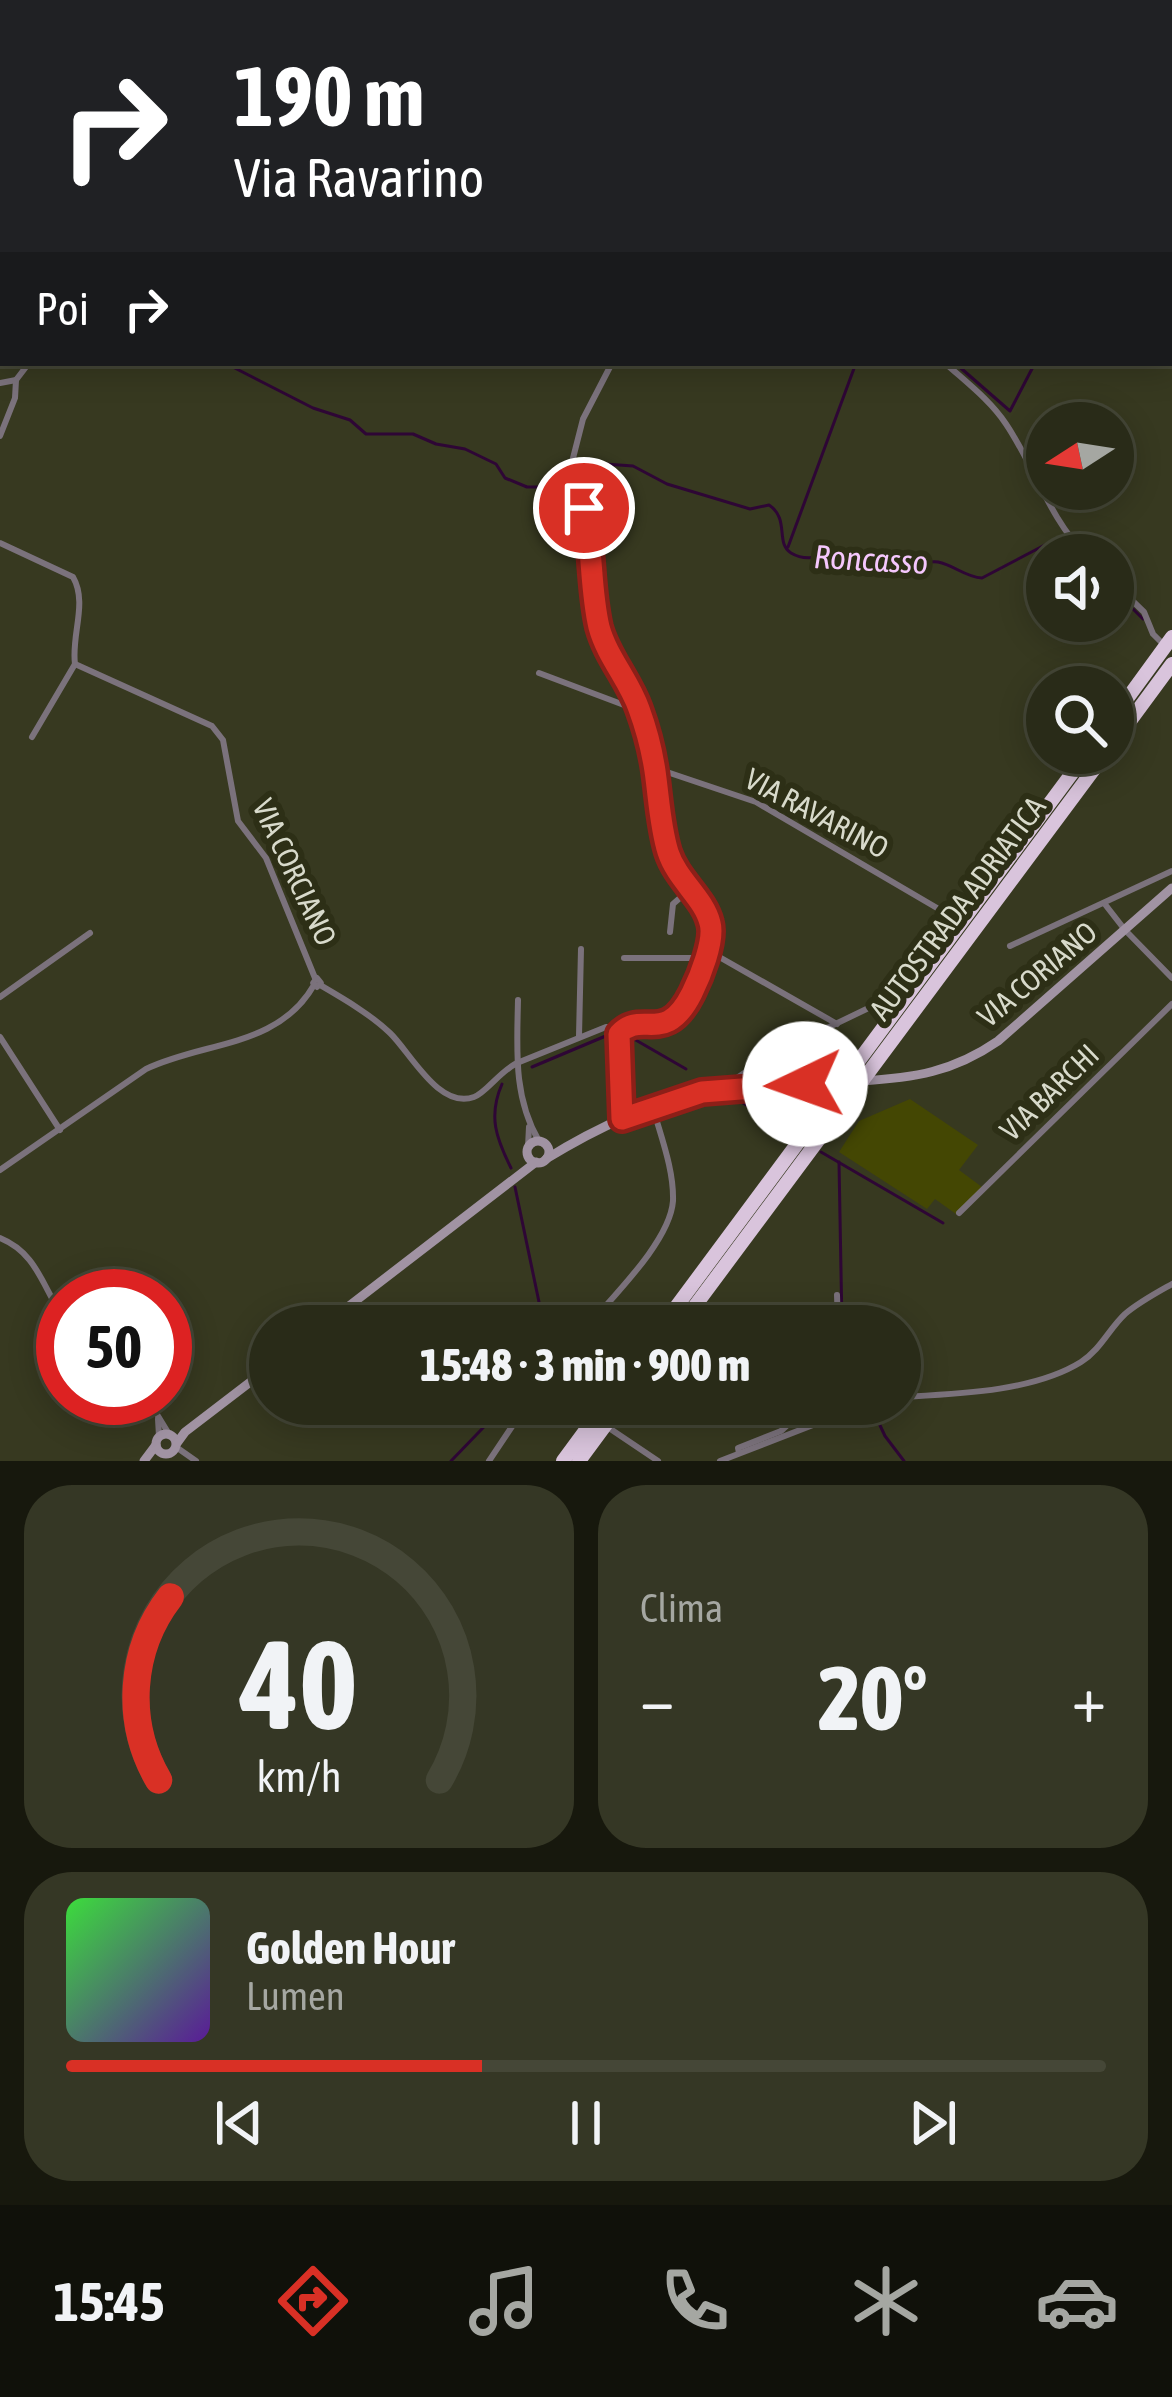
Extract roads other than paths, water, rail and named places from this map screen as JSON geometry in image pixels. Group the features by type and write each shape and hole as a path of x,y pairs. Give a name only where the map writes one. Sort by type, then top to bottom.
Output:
{"highway":[{"path":"1134,687 1166,639"},
{"path":"1134,716 1172,664"},
{"name":"AUTOSTRADA ADRIATICA","path":"678,1305 1071,774"},
{"name":"AUTOSTRADA ADRIATICA","path":"696,1305 1090,774"},
{"path":"563,1461 590,1425"},
{"path":"579,1461 606,1425"}],"main road":[{"name":"VIA CORIANO","path":"351,1305 541,1161 622,1119 702,1092 888,1079 941,1070 971,1059 998,1041 1172,889"},
{"name":"VIA CORIANO","path":"542,1142 572,1143"},
{"path":"521,1175 527,1150 542,1142 549,1153 541,1161 527,1150"},
{"path":"145,1460 249,1383"}],"street":[{"path":"0,436 15,398 16,380 27,366"},
{"path":"316,983 392,1035 437,1088 462,1099 476,1097 502,1070 579,1036 606,1027 661,1024 678,1016 694,989 712,936 711,924 668,852 655,768 640,712 599,626 592,548 571,466 583,419 610,366"},
{"path":"948,366 992,404 1008,426 1065,534"},
{"path":"0,383 16,380"},
{"path":"0,543 73,577 80,595 75,664 32,737"},
{"path":"1134,602 1153,634 1166,639"},
{"name":"VIA CORCIANO","path":"0,1170 146,1069 172,1056 245,1040 272,1027 316,983 266,858 238,821 223,740 212,726 75,664"},
{"path":"538,673 640,712"},
{"name":"VIA RAVARINO","path":"655,768 775,812 943,914 891,991 879,1003 837,1024"},
{"name":"VIA CORIANO","path":"1010,946 1172,871"},
{"path":"670,932 673,904 689,890"},
{"path":"1104,903 1172,977"},
{"path":"0,997 90,933"},
{"path":"579,1036 581,949"},
{"path":"624,958 706,954 837,1024"},
{"path":"518,1000 517,1064 529,1124 527,1150"},
{"name":"VIA BARCHI","path":"959,1213 1172,1004"},
{"path":"737,1078 769,1056 837,1024"},
{"path":"622,1119 618,1042 623,1028"},
{"path":"0,1037 60,1130"},
{"path":"606,1305 669,1223 672,1187 652,1108"},
{"path":"529,1124 542,1142"},
{"path":"0,1238 18,1246 36,1270"},
{"path":"921,1395 988,1390 1069,1368 1094,1352 1129,1310 1172,1284"},
{"path":"837,1295 837,1305"},
{"path":"161,1425 168,1444 196,1461"},
{"path":"489,1461 513,1425"},
{"path":"605,1425 658,1461"},
{"path":"739,1453 738,1448 787,1425"},
{"path":"719,1461 813,1425"}],"waterway":[{"name":"Roncasso","path":"231,366 313,408 350,420 366,434 413,434 465,449 496,464 505,478 527,487 567,479"},
{"name":"Roncasso","path":"788,547 855,366"},
{"name":"Roncasso","path":"958,366 1010,411 1033,366"},
{"name":"Roncasso","path":"577,476 591,463 633,466 667,484 750,509 769,505 779,517 786,549 805,558 855,552 897,566 938,562 982,578 1026,555"},
{"name":"Roncasso","path":"1134,610 1143,619"},
{"path":"532,1067 614,1035"},
{"path":"627,1035 686,1069"},
{"path":"502,1084 495,1106 496,1127 511,1168"},
{"path":"743,1103 788,1129"},
{"path":"821,1152 943,1223"},
{"path":"839,1162 842,1305"},
{"path":"515,1187 540,1305"},
{"path":"451,1461 486,1425"},
{"path":"880,1425 904,1461"}]}
